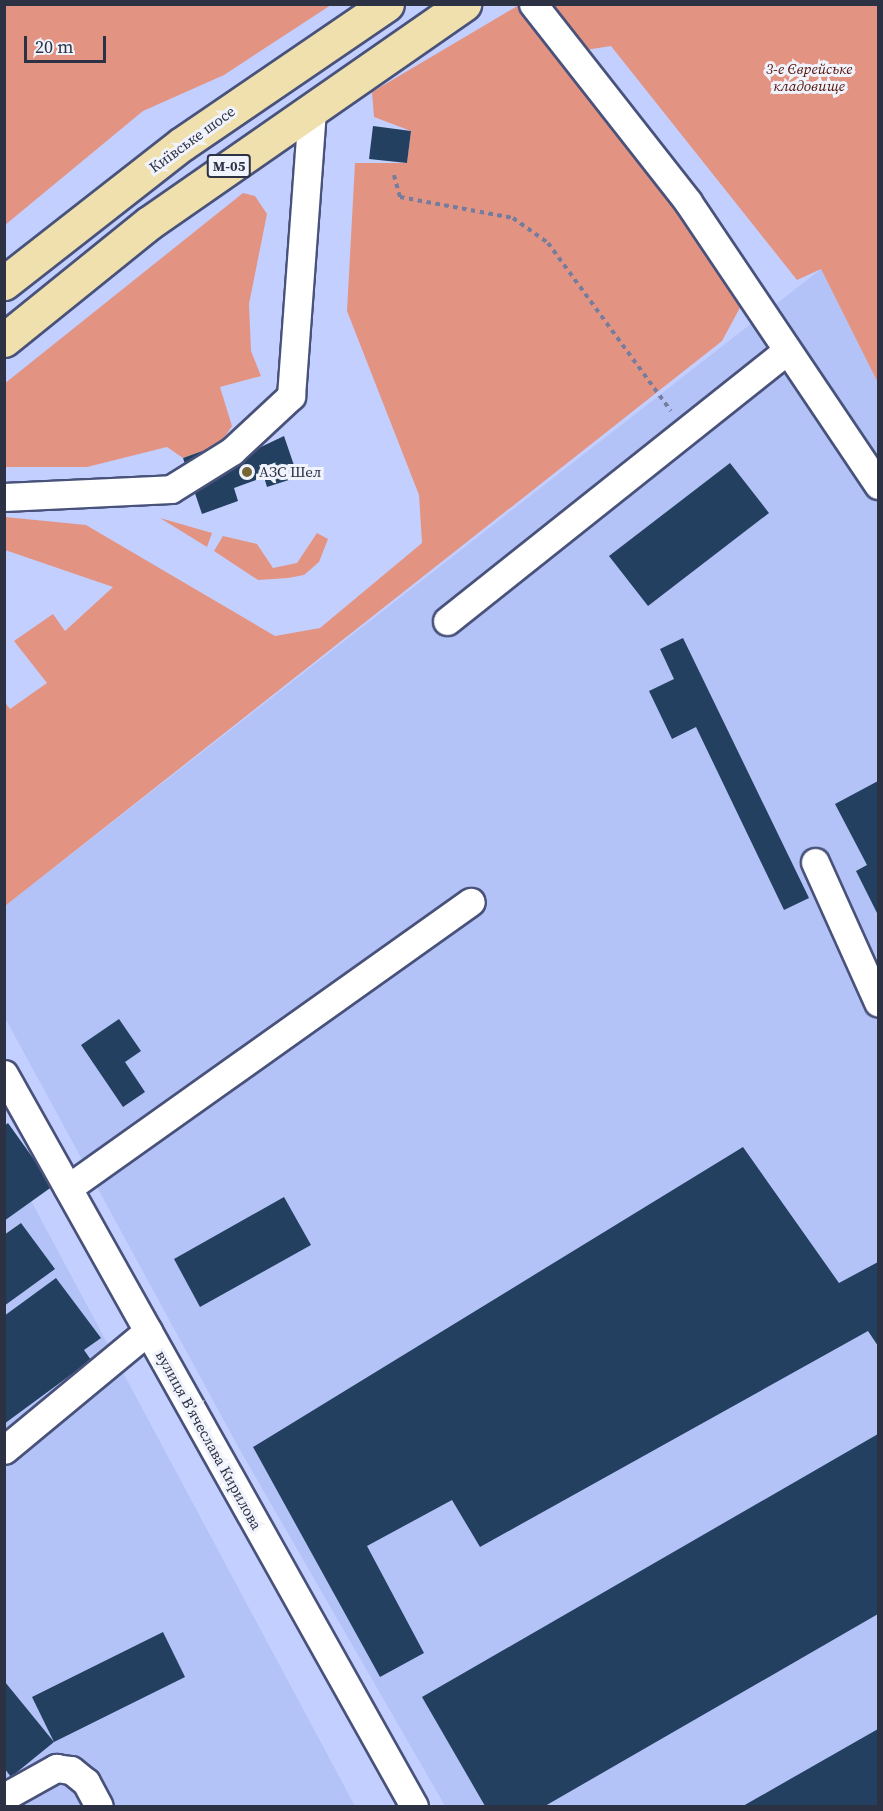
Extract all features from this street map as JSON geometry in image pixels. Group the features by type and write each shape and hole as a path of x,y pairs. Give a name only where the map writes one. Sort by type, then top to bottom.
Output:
{"main road":[{"name":"Київське шосе","path":"5,282 182,144 387,4"},
{"name":"М-05","path":"4,340 149,223 464,4"}],"street":[{"path":"533,4 688,202 786,351 879,485"},
{"path":"4,497 171,489 232,451 291,396 312,108"},
{"path":"447,621 786,351"},
{"path":"815,862 879,1002"},
{"path":"68,1188 471,902"},
{"name":"вулиця Вʼячеслава Кирилова","path":"4,1074 414,1806"},
{"path":"4,1450 148,1331"},
{"path":"4,1797 56,1768 71,1770 86,1782 99,1806"}],"path":[{"path":"394,175 400,197 513,218 548,243 686,431"}],"shaded area":[{"path":"821,269 878,383 878,1806 445,1806 241,1452 5,1018 5,906"},
{"path":"5,1152 355,1806 5,1806"}],"green space":[{"path":"5,4 331,5 224,75 143,111 5,225"},
{"name":"3-е Єврейське кладовище","path":"519,5 878,5 878,383 821,269 797,280 611,46 560,54 749,291 722,341 5,906 4,701 10,709 47,683 14,641 53,614 65,631 113,587 5,550 5,517 86,525 275,636 320,628 422,543 419,495 347,311 355,163 407,163 411,131 374,117 372,92"},
{"path":"243,193 255,196 267,214 249,304 251,351 261,376 220,387 232,426 219,445 183,458 167,447 87,467 5,467 4,384"},
{"path":"160,518 212,533 207,547"},
{"path":"317,533 328,539 319,562 304,575 288,578 258,580 214,551 223,536 257,544 273,568 297,563"}],"building":[{"path":"373,126 411,131 407,163 369,159"},
{"path":"284,436 298,477 267,487 264,477 234,488 238,501 202,514 183,458 219,445 225,464"},
{"path":"730,463 769,513 648,606 609,556"},
{"path":"683,638 809,898 784,910 696,727 672,739 649,691 674,679 660,649"},
{"path":"878,781 878,915 856,871 867,865 835,804"},
{"path":"119,1019 141,1051 125,1062 145,1092 123,1107 81,1045"},
{"path":"8,1123 53,1186 4,1221 4,1126"},
{"path":"743,1147 839,1283 878,1262 878,1346 868,1331 480,1547 452,1500 367,1546 424,1653 380,1677 253,1447"},
{"path":"284,1197 311,1245 200,1307 174,1259"},
{"path":"21,1223 55,1269 4,1306 4,1235"},
{"path":"56,1278 101,1338 84,1350 91,1360 4,1424 4,1316"},
{"path":"878,1434 878,1614 545,1806 485,1806 422,1697"},
{"path":"163,1632 185,1677 54,1742 32,1697"},
{"path":"5,1682 54,1742 11,1777 5,1769"},
{"path":"878,1729 878,1806 743,1806"}],"place":[{"name":"АЗС Шел","path":"247,472"}]}
